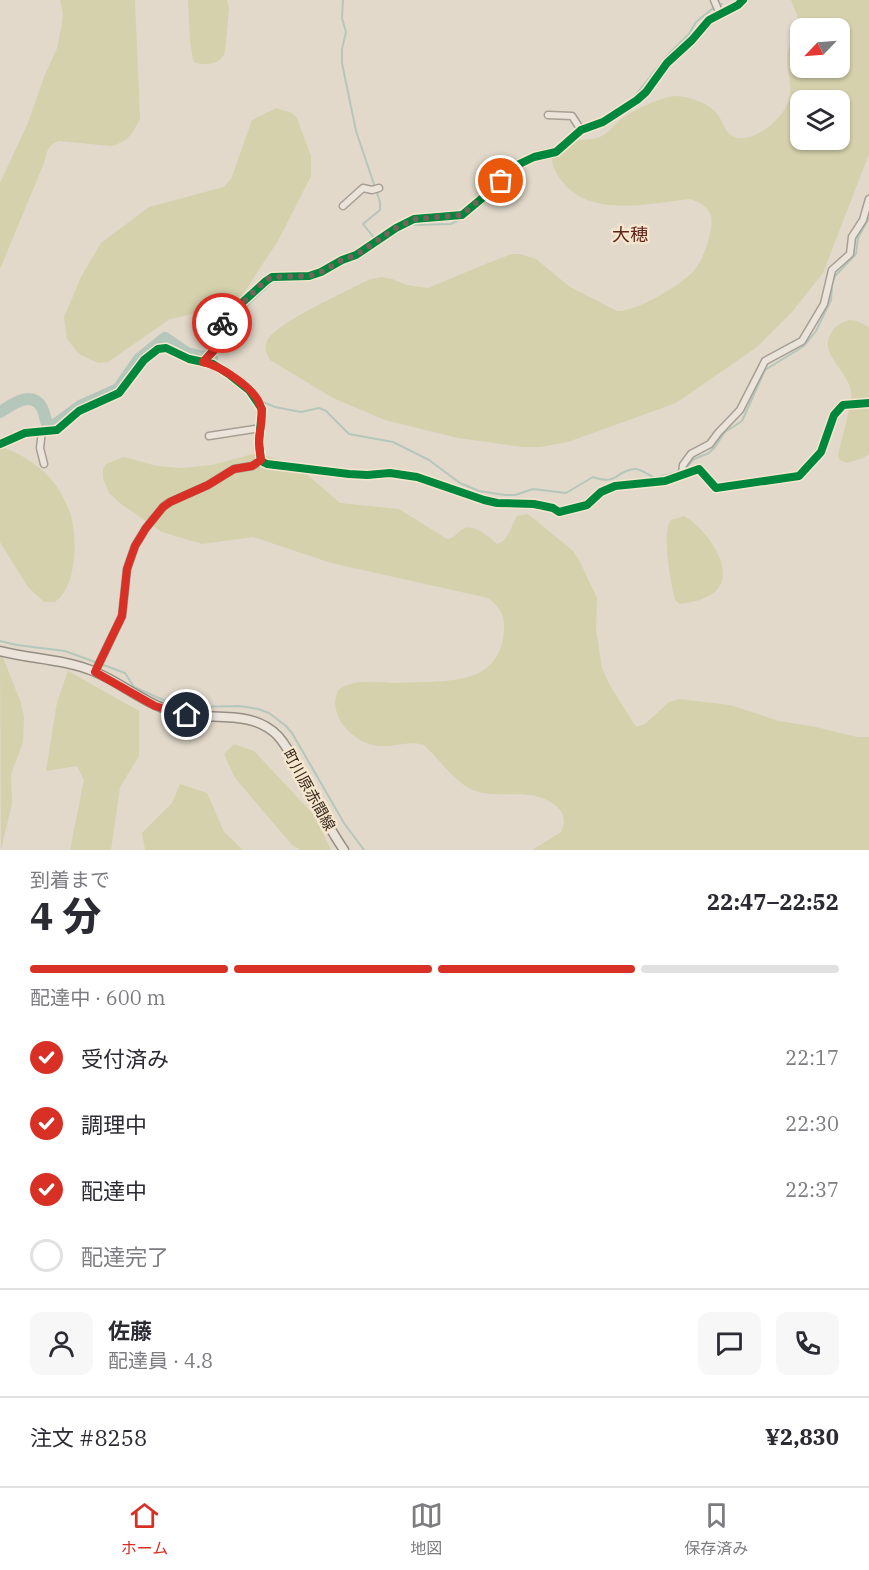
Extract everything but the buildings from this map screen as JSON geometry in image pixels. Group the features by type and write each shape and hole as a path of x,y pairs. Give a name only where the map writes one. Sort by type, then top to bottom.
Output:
{"main road":[{"name":"町川原赤間線","path":"0,651 55,660 95,672 147,702 162,708 197,716 243,718 266,726 284,745 344,850"}],"street":[{"path":"714,0 720,14"},
{"path":"203,362 217,347 221,323 224,319 266,280 272,277 309,276 321,272 356,255 396,228 414,219 462,215 492,190 513,167 534,157 556,152 581,130 603,122 641,97 667,63 692,40 709,20 743,0"},
{"path":"548,115 572,116 581,130"},
{"path":"343,206 363,188 372,190 379,188"},
{"path":"682,474 683,465 691,454 710,444 740,410 765,361 793,348 801,341 824,304 832,270 850,254 852,237 864,220 869,199"},
{"path":"0,444 25,434 57,430 79,411 119,393 144,360 158,349 166,348 189,359 213,364 249,390 262,409 259,442 261,460"},
{"path":"261,460 277,466 340,473 367,475 390,473 417,477 484,500 497,503 534,504 553,508 559,512 587,504 601,492 615,486 665,481 699,469 716,488 799,476 821,452 834,416 843,405 869,403"},
{"path":"209,436 261,428"},
{"path":"42,431 40,448 44,464"},
{"path":"95,672 122,616 127,569 135,546 146,528 170,502 208,485 234,469 252,466 261,460"}],"shaded area":[{"path":"60,0 135,0 140,119 129,137 111,146 59,141 50,147 0,269 0,183 28,123 57,48 63,13"},
{"path":"188,0 227,0 229,8 225,52 216,62 200,64 193,60"},
{"path":"791,0 869,0 869,154 823,273 792,312 757,347 676,403 568,442 540,447 523,447 458,438 385,420 333,398 270,360 266,349 267,341 283,325 368,280 381,277 407,285 428,288 512,254 520,254 536,259 570,287 617,311 635,307 671,289 696,268 702,257 708,243 712,221 708,210 700,203 690,199 621,206 587,200 573,192 561,180 554,168 552,154 571,142 602,136 634,111 657,101 677,96 694,99 710,107 718,115 728,133 741,138 756,135 771,125 786,107 790,95 790,150 850,150 850,90 790,90 788,49 790,45 790,78 850,78 850,18 798,18"},
{"path":"276,108 292,113 297,118 311,156 311,176 279,239 244,293 229,306 170,319 108,362 98,363 79,354 67,339 64,317 81,277 101,243 149,207 224,187 231,179 252,120"},
{"path":"850,320 869,327 869,454 847,463 840,460 838,455 849,412 851,391 849,383 831,355 828,341 835,328"},
{"path":"0,447 25,458 41,469 61,493 70,513 74,541 71,576 62,595 55,602 44,602 28,587 0,542"},
{"path":"259,454 284,461 302,470 340,503 399,509 447,539 463,529 472,528 482,532 497,544 507,536 517,516 528,514 572,550 579,560 597,598 596,629 602,668 609,684 636,727 645,724 669,702 679,699 730,705 779,721 857,737 869,737 869,850 532,850 561,832 564,821 562,813 550,802 527,795 478,792 461,783 424,745 413,743 381,746 366,743 352,735 338,716 335,704 338,690 357,683 436,682 473,675 484,670 499,652 504,620 500,610 488,598 331,563 253,537 202,544 162,532 121,504 109,493 103,478 103,469 106,464 124,457 157,466 181,468 212,465"},
{"path":"684,516 700,528 714,547 723,568 723,578 716,591 701,599 680,604 674,597 667,535 671,520"},
{"path":"0,650 21,703 24,717 23,742 11,774 12,803 1,850"},
{"path":"68,671 139,711 139,756 120,787 111,850 70,850 84,780 77,766 46,771 57,702"},
{"path":"234,744 254,751 314,815 331,850 301,850 292,845 235,778 224,754"},
{"path":"180,784 207,793 224,832 243,850 145,850 142,833 172,803"}],"waterway":[{"path":"343,0 342,18 346,32 342,63 356,131 380,202 380,210 363,224 375,239"},
{"path":"615,111 634,97 666,57 689,34 696,22 722,4"},
{"path":"581,126 605,117"},
{"path":"480,204 492,194"},
{"path":"464,217 451,224 411,225 379,243 359,258 312,280 272,282 228,324 219,351 212,359 250,385 263,402 301,412 319,408 326,411 349,434 393,442 429,460 460,483 479,491 505,495 515,495 533,489 566,493 593,477 607,480 628,470 639,470 656,478 680,471"},
{"path":"685,469 694,459 709,453 725,432 742,421 765,370 804,346 816,331 831,300 835,276 856,254 858,238 869,218"},
{"path":"0,412 22,400 33,400 38,402 42,408 47,424 53,426 80,406 118,389 139,359 165,338 187,353 212,359"},
{"path":"0,641 65,651 125,673 134,687 170,703 191,707 240,706 269,713 292,733 344,823 364,850"}],"cycle path":[{"path":"203,362 217,347 221,323 224,319 266,281 272,277 309,276 321,272 356,255 396,228 414,219 462,215 492,190 513,167 534,157 556,152 581,130 603,122 637,100 646,92 667,63 692,40 709,20 743,0"},
{"path":"0,444 25,433 57,430 79,411 119,393 144,360 158,349 166,348 189,359 213,364 249,390 262,409 259,442 261,461 267,464 349,474 390,473 417,477 484,500 497,503 534,504 553,508 559,512 587,505 601,492 615,486 665,481 699,469 716,488 799,476 821,452 834,415 843,405 869,403"}],"way so far":[{"path":"222,323 266,280 272,277 298,278 321,272 356,255 396,228 414,219 462,215 501,181"}],"district":[{"name":"大穂","path":"630,235"}],"route":[{"path":"187,715 155,706 95,672 122,616 130,557 146,528 170,502 191,494 234,469 252,466 261,460 259,442 262,409 249,390 213,364 203,362 217,347 222,323"}]}
